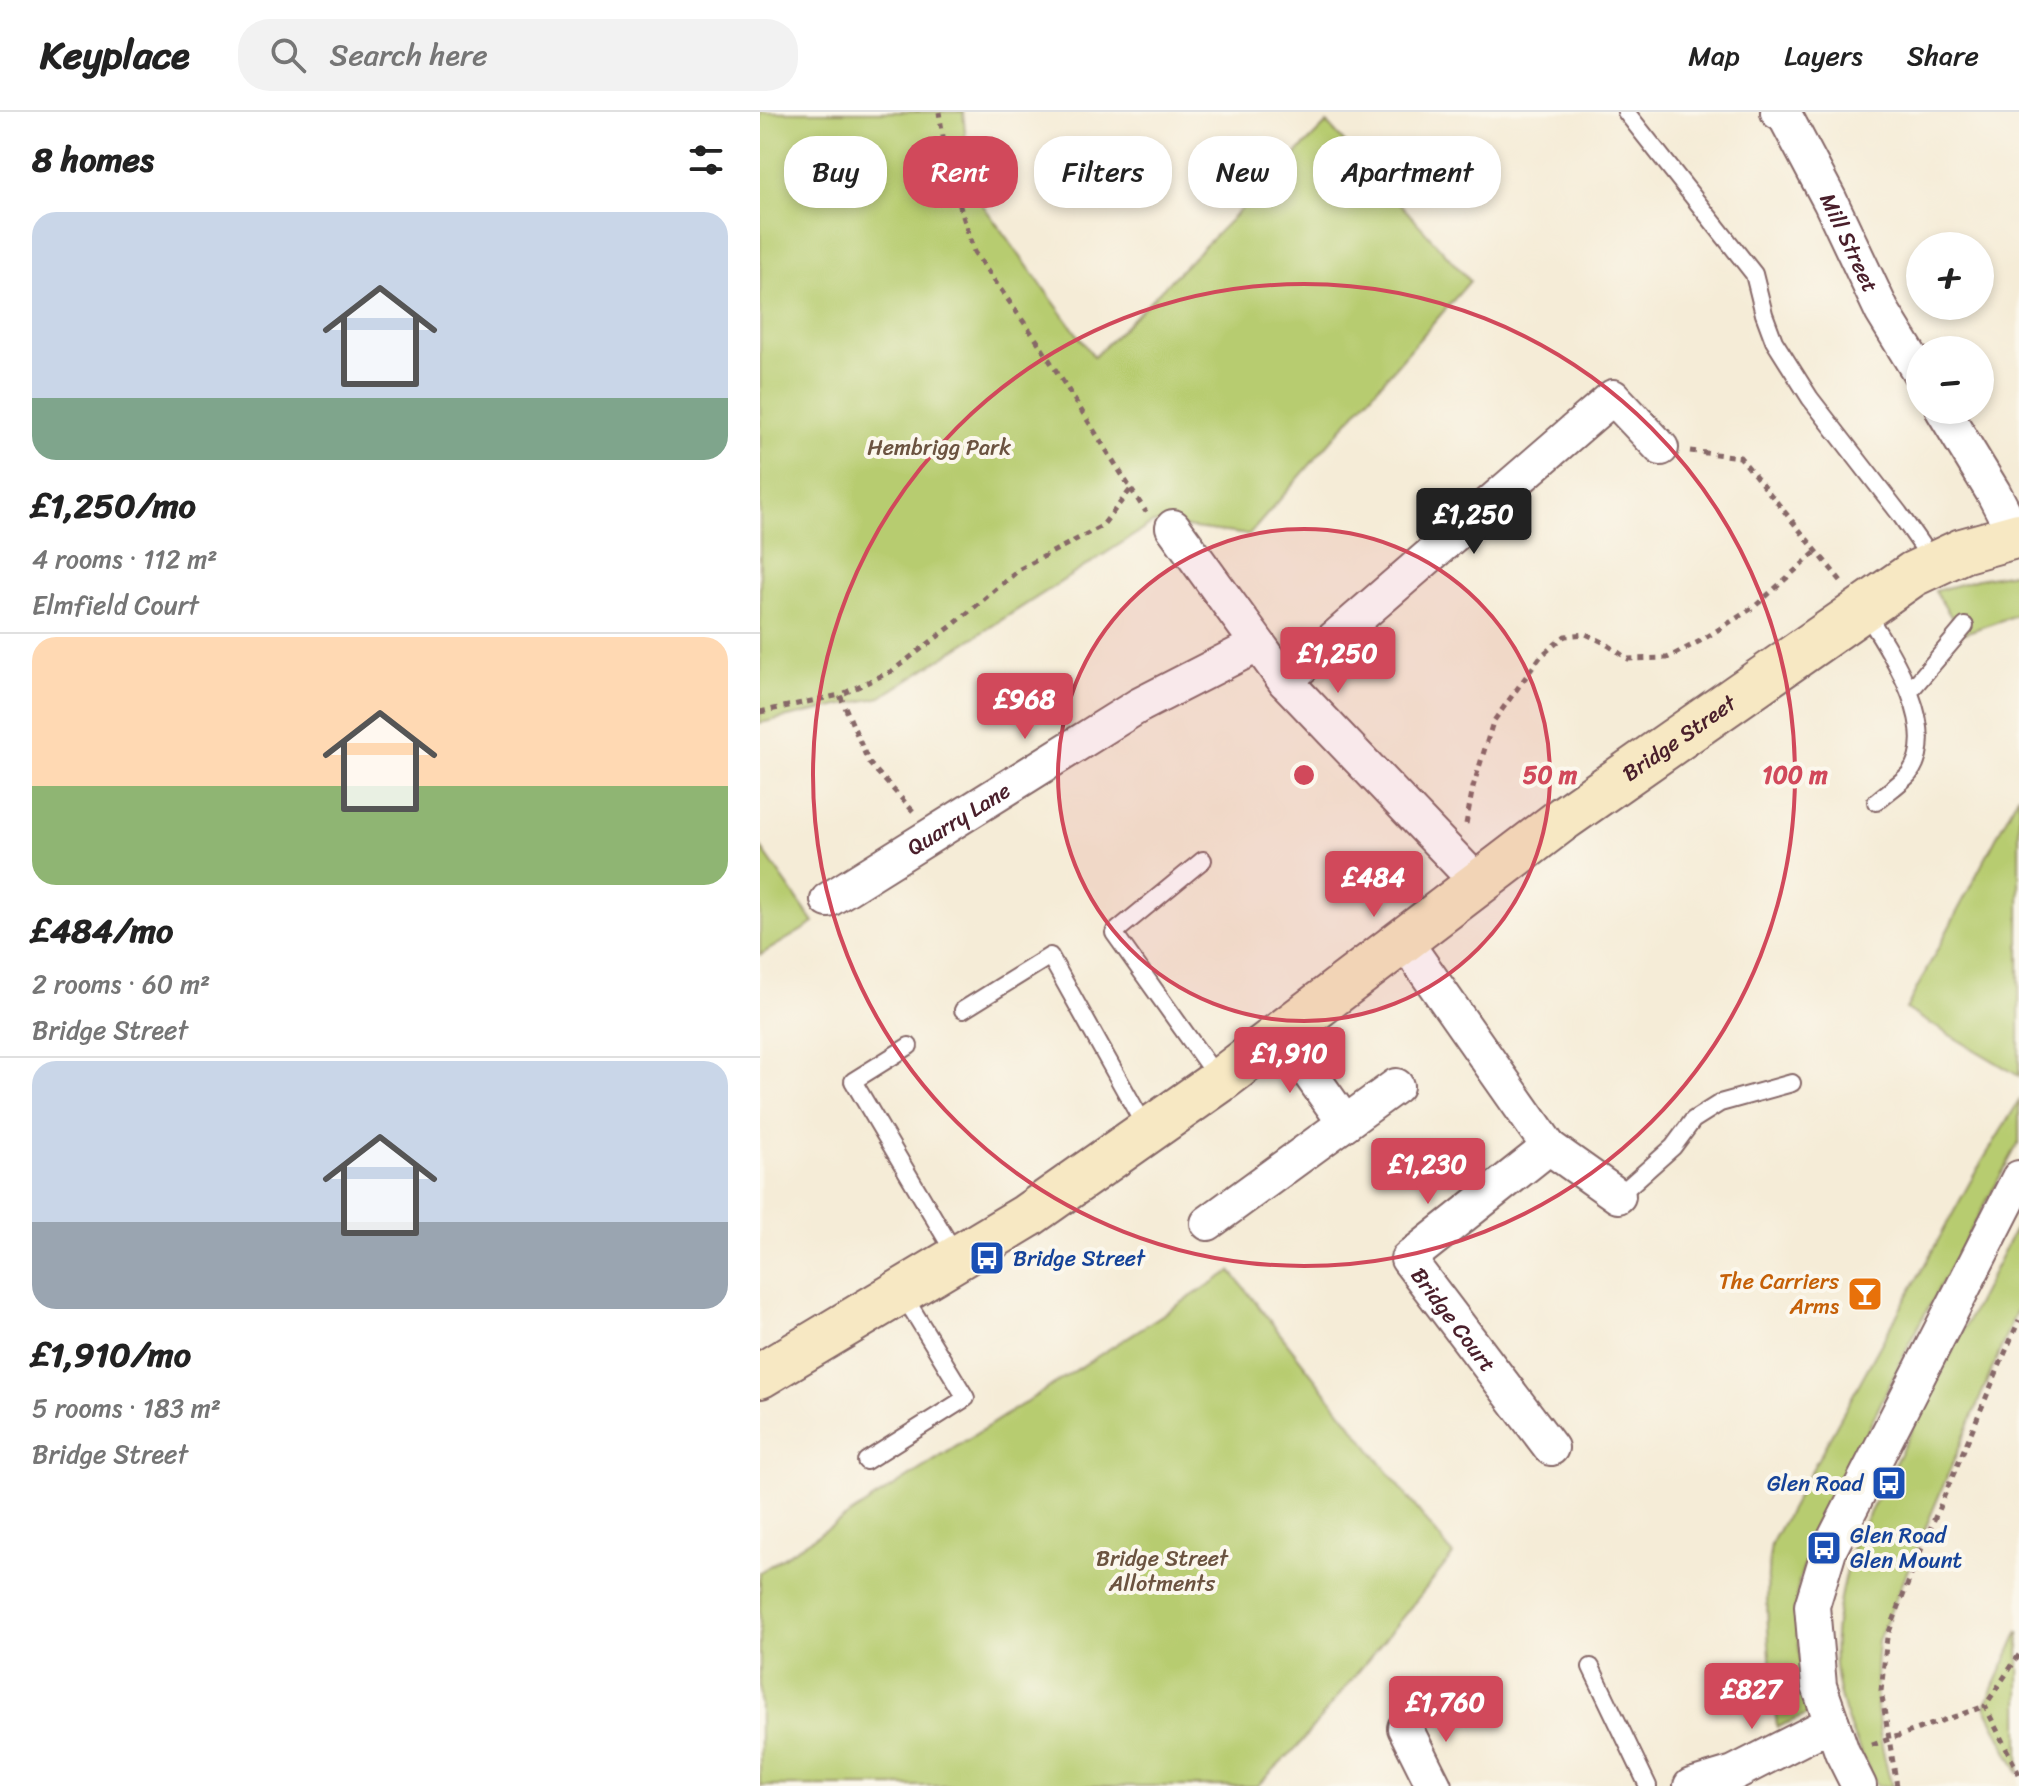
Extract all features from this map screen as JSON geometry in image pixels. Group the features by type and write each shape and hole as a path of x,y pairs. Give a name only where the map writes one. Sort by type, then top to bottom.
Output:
{"main road":[{"name":"Bridge Street","path":"760,1376 1027,1216 1148,1132 1282,1034 1403,939 1468,874 1577,809 1913,574 1962,551 2018,535"}],"street":[{"name":"Mill Street","path":"1778,112 1785,116 1830,201 1882,311 1906,350"},
{"path":"1285,681 1613,397 1661,448"},
{"path":"1952,424 2018,535"},
{"path":"1173,527 1285,681 1468,874"},
{"name":"Quarry Lane","path":"828,900 1138,706 1257,645"},
{"path":"1403,939 1549,1147 1618,1196"},
{"path":"1282,1034 1345,1123"},
{"path":"1208,1223 1396,1086"},
{"name":"Bridge Court","path":"1549,1147 1408,1259 1551,1448"},
{"path":"1859,1786 1837,1738 1819,1686 1812,1606 1829,1550 2019,1178"},
{"path":"1405,1728 1434,1786"},
{"path":"1691,1786 1837,1738"}],"lane":[{"path":"1626,112 1754,274 1774,341 1810,398 1935,564"},
{"path":"1863,609 1893,655 1910,691 1919,723 1916,759 1908,774 1876,802"},
{"path":"1910,691 1965,626"},
{"path":"1203,860 1114,933 1219,1081"},
{"path":"963,1010 1050,956 1148,1132"},
{"path":"909,1046 853,1081 957,1259"},
{"path":"1618,1196 1673,1147 1693,1120 1720,1103 1792,1083"},
{"path":"866,1461 966,1398 901,1292"},
{"path":"1591,1667 1648,1786"}],"path":[{"path":"760,712 840,695 892,671 1020,569 1102,526 1131,489 1038,342 974,252 948,167 939,112"},
{"path":"1661,448 1740,457 1863,609"},
{"path":"1468,874 1473,787 1493,722 1541,656 1565,636 1586,634 1628,659 1667,658 1754,607 1817,551"},
{"path":"840,695 869,763 933,832"},
{"path":"1897,1786 1881,1691 1887,1637 2019,1320"},
{"path":"1837,1738 1889,1741 1985,1706 2019,1655"},
{"path":"1985,1706 2019,1774"}],"green space":[{"name":"Hembrigg Park","path":"760,112 963,112 965,136 903,136 903,208 985,208 1094,357 1242,208 1297,208 1297,153 1313,137 1313,208 1404,208 1470,281 1249,535 1153,523 881,697 760,723"},
{"name":"Hembrigg Park","path":"1327,123 1339,136 1314,136"},
{"path":"2019,572 2019,614 1962,634 1935,591 1978,579"},
{"path":"2019,794 2019,1076 1906,1009"},
{"path":"760,846 814,923 760,955"},
{"path":"2019,1101 2019,1142 1917,1328 1810,1550 1799,1581 1795,1613 1807,1715 1777,1727 1767,1612 1771,1544 1974,1175"},
{"path":"2019,1221 2019,1305 1878,1641 1878,1715 1892,1786 1877,1786 1845,1712 1835,1665 1836,1621 1851,1549"},
{"name":"Bridge Street Allotments","path":"1231,1271 1453,1555 1298,1746 1257,1786 760,1786 760,1572"},
{"path":"2019,1631 2019,1774 1985,1706"}],"place":[{"name":"Bridge Street","path":"987,1258"},
{"name":"The Carriers Arms","path":"1865,1294"},
{"name":"Glen Road","path":"1889,1483"},
{"name":"Glen Road Glen Mount","path":"1824,1548"}]}
